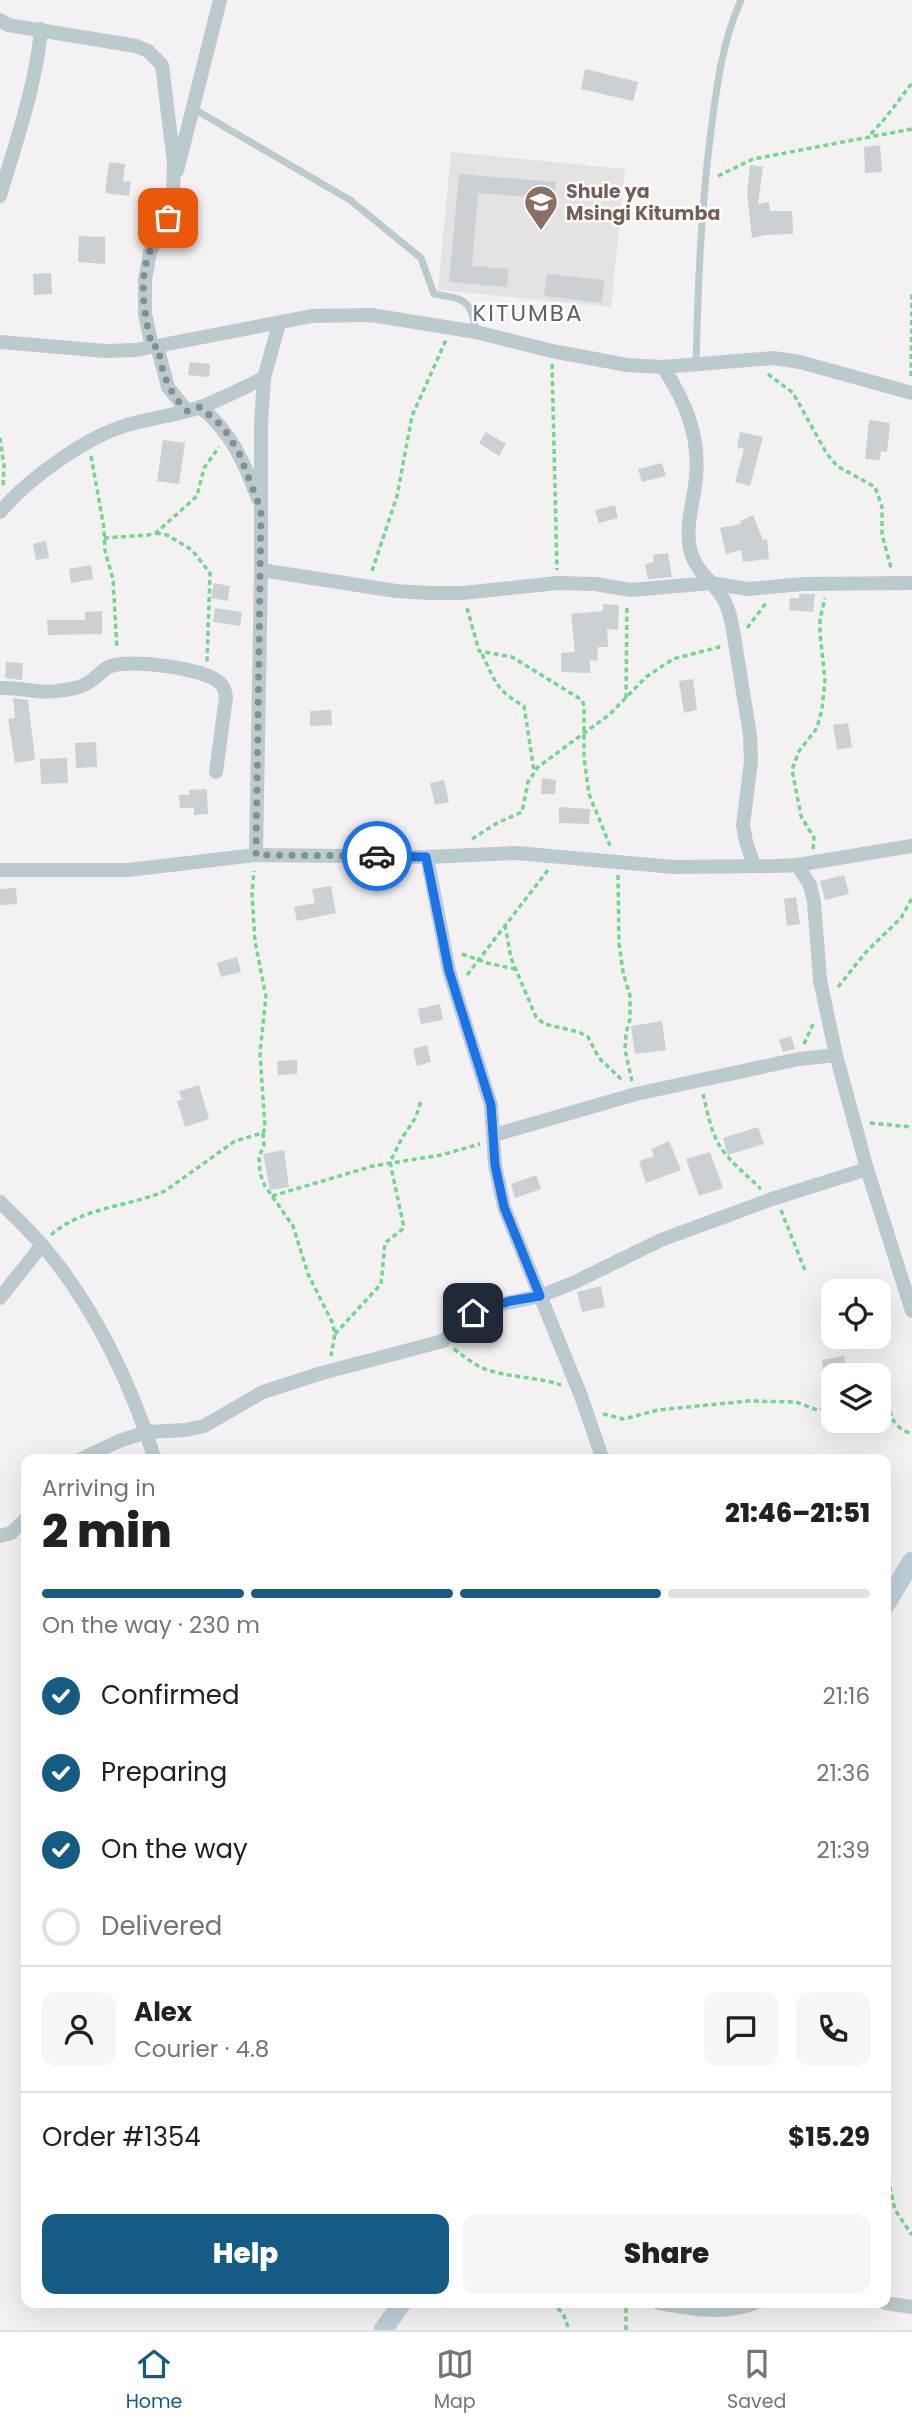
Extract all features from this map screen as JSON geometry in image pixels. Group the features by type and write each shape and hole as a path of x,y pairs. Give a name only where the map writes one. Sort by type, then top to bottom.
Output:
{"street":[{"path":"220,0 174,183 168,218 150,252 145,280 145,314 168,387 193,409 223,427 250,477 261,510"},
{"path":"3,24 136,46 158,59 166,82 174,183"},
{"path":"0,196 32,88 41,29"},
{"path":"0,342 106,351 155,346 312,316 343,314 397,318 452,327 552,351 627,365 663,367 773,358 800,362 911,393"},
{"path":"256,855 261,423 264,378 279,324"},
{"path":"663,367 689,413 697,447 696,480 689,522 692,556 722,596 730,613 750,735 751,762 743,825 754,865"},
{"path":"3,509 26,487 88,442 128,425 193,409 264,378"},
{"path":"261,570 368,587 429,593 463,593 557,583 595,584 631,590 711,583 748,589 829,583 905,583"},
{"path":"0,688 46,693 64,690 87,684 108,667 115,665 157,664 207,676 219,681 226,697 215,772"},
{"path":"0,870 128,870 256,855 426,857 516,853 674,867 797,865 912,846"},
{"path":"426,857 454,990 491,1105 495,1165 504,1207 583,1401 601,1454"},
{"path":"797,865 810,885 814,902 820,981 836,1055 867,1169 912,1311"},
{"path":"494,1135 636,1094 799,1059 836,1055"},
{"path":"92,1454 147,1432 204,1426 263,1392 322,1373 443,1341 473,1313 510,1301 540,1296 661,1240 772,1199 867,1169"},
{"path":"0,1202 42,1245 81,1298 129,1389 153,1454"},
{"path":"0,1298 42,1245"},
{"path":"0,1536 11,1533 21,1524"},
{"path":"891,1596 912,1561"},
{"path":"891,2304 912,2307"},
{"path":"383,2330 398,2308"},
{"path":"695,2308 716,2311 740,2308"}],"lane":[{"path":"696,364 704,184 716,79 741,0"},
{"path":"194,109 350,200 374,217 421,258 434,294 458,297 470,307 476,332"}],"path":[{"path":"869,135 912,83"},
{"path":"704,184 753,159 912,129"},
{"path":"911,393 912,294"},
{"path":"368,587 397,496 412,416 452,327"},
{"path":"552,351 557,583"},
{"path":"750,360 793,393 827,454 837,466 875,487 882,508 882,534 887,558 905,583"},
{"path":"156,533 197,496 204,468 215,450 229,437"},
{"path":"0,438 4,467 3,509"},
{"path":"88,442 107,558 113,579 118,643 115,665"},
{"path":"104,538 167,534 192,550 210,573 207,676"},
{"path":"812,862 814,838 801,816 792,770 799,751 817,728 822,709 825,680 820,619 829,583"},
{"path":"470,840 497,823 522,812 528,782 538,766 610,714 646,677 673,659 735,644 779,586"},
{"path":"625,700 625,611 631,590"},
{"path":"463,593 475,645 482,653 498,688 507,697 524,706 534,773"},
{"path":"482,653 512,657 582,699 584,758 589,794 618,863 619,943 631,1004 625,1050 634,1089 610,1070 584,1034 540,1021 515,969 505,925"},
{"path":"256,855 253,913 255,941 266,997 260,1052 265,1128 264,1145 259,1157 260,1173 293,1226 308,1274 332,1322 335,1334 330,1358 322,1373"},
{"path":"478,961 558,858"},
{"path":"799,1059 810,1029 824,1005 866,952 901,918 912,898"},
{"path":"443,946 478,961 515,969"},
{"path":"700,1080 718,1143 772,1199 788,1224 806,1273"},
{"path":"335,1334 381,1284 384,1242 404,1228 390,1162 416,1117 421,1101"},
{"path":"854,1122 912,1127"},
{"path":"42,1245 54,1232 72,1222 113,1206 165,1191 235,1141 263,1133"},
{"path":"272,1196 390,1162 472,1148 494,1135"},
{"path":"443,1341 483,1368 545,1379 567,1387 607,1416 624,1419 657,1410 748,1401 796,1402 821,1409"},
{"path":"891,1412 898,1427 912,1434"},
{"path":"891,2192 895,2210 912,2235"},
{"path":"557,2308 563,2313 569,2330"},
{"path":"626,2308 626,2330"}],"shaded area":[{"path":"451,152 625,169 611,307 438,290"}],"building":[{"path":"585,69 638,82 633,101 581,89"},
{"path":"880,145 882,172 865,173 864,147"},
{"path":"109,162 125,164 123,181 131,182 129,196 105,193"},
{"path":"750,165 763,167 758,204 769,202 770,211 792,211 793,234 752,238 747,193"},
{"path":"459,174 556,182 555,199 478,193 472,266 509,269 507,287 449,282"},
{"path":"79,236 105,237 105,264 78,262"},
{"path":"51,273 52,294 34,295 33,274"},
{"path":"547,274 604,280 602,303 544,296"},
{"path":"190,362 210,364 209,377 188,375"},
{"path":"869,420 890,423 887,452 881,451 880,460 865,459"},
{"path":"486,432 506,444 499,456 479,443"},
{"path":"740,432 763,437 750,486 735,482 744,449 737,447"},
{"path":"163,440 185,443 179,484 157,481"},
{"path":"662,463 666,476 642,482 638,469"},
{"path":"615,505 618,518 599,523 595,510"},
{"path":"753,515 763,540 767,539 769,559 743,562 741,550 726,554 720,528 741,524 740,521"},
{"path":"46,541 49,558 36,560 33,544"},
{"path":"668,553 672,577 648,579 645,564 654,562 653,555"},
{"path":"91,565 93,579 71,583 69,569"},
{"path":"214,583 230,586 228,601 211,598"},
{"path":"799,594 815,594 813,612 789,610 790,598 799,598"},
{"path":"603,604 619,605 618,630 607,629 608,647 598,647 597,661 590,660 590,673 561,672 561,653 575,652 571,614 603,611"},
{"path":"215,608 242,612 240,626 213,622"},
{"path":"102,611 102,634 48,635 47,620 85,620 85,612"},
{"path":"6,662 23,663 22,680 5,678"},
{"path":"693,679 697,710 684,713 679,681"},
{"path":"13,698 28,700 35,760 15,763 8,719 15,718"},
{"path":"331,710 332,725 310,726 310,711"},
{"path":"848,723 852,747 837,750 833,725"},
{"path":"96,742 97,767 76,768 75,743"},
{"path":"67,758 68,783 41,784 40,759"},
{"path":"542,778 556,780 555,794 541,794"},
{"path":"444,780 449,802 435,805 430,783"},
{"path":"207,789 208,814 194,815 194,808 180,808 179,795 189,795 189,790"},
{"path":"559,807 590,809 589,824 559,823"},
{"path":"844,875 849,894 825,900 820,881"},
{"path":"331,886 336,913 297,921 294,907 315,903 312,889"},
{"path":"16,888 17,904 0,905 0,889"},
{"path":"796,897 800,924 787,926 784,899"},
{"path":"237,957 241,972 221,977 217,963"},
{"path":"440,1004 443,1020 421,1024 418,1009"},
{"path":"662,1021 666,1050 635,1054 631,1026"},
{"path":"791,1036 795,1049 783,1052 779,1040"},
{"path":"427,1045 431,1062 417,1066 413,1049"},
{"path":"297,1060 297,1074 278,1075 277,1061"},
{"path":"199,1085 209,1119 185,1127 177,1101 182,1100 179,1091"},
{"path":"758,1127 764,1144 728,1155 723,1138"},
{"path":"669,1141 681,1170 646,1183 639,1161 654,1156 651,1149"},
{"path":"284,1150 289,1187 270,1190 263,1154"},
{"path":"710,1152 723,1188 699,1196 686,1159"},
{"path":"536,1175 541,1189 515,1198 511,1184"},
{"path":"601,1286 605,1307 582,1312 577,1292"},
{"path":"844,1356 845,1363 822,1363 822,1360"}],"way so far":[{"path":"168,218 150,252 145,280 143,299 152,347 158,346 164,379 177,401 187,411 200,407 223,427 250,477 261,510 256,855 377,856"}],"place":[{"name":"Shule ya Msingi Kitumba","path":"541,232"}],"district":[{"name":"KITUMBA","path":"528,313"}],"route":[{"path":"377,856 426,857 449,971 491,1105 498,1185 504,1207 540,1296 510,1301 473,1313"}]}
